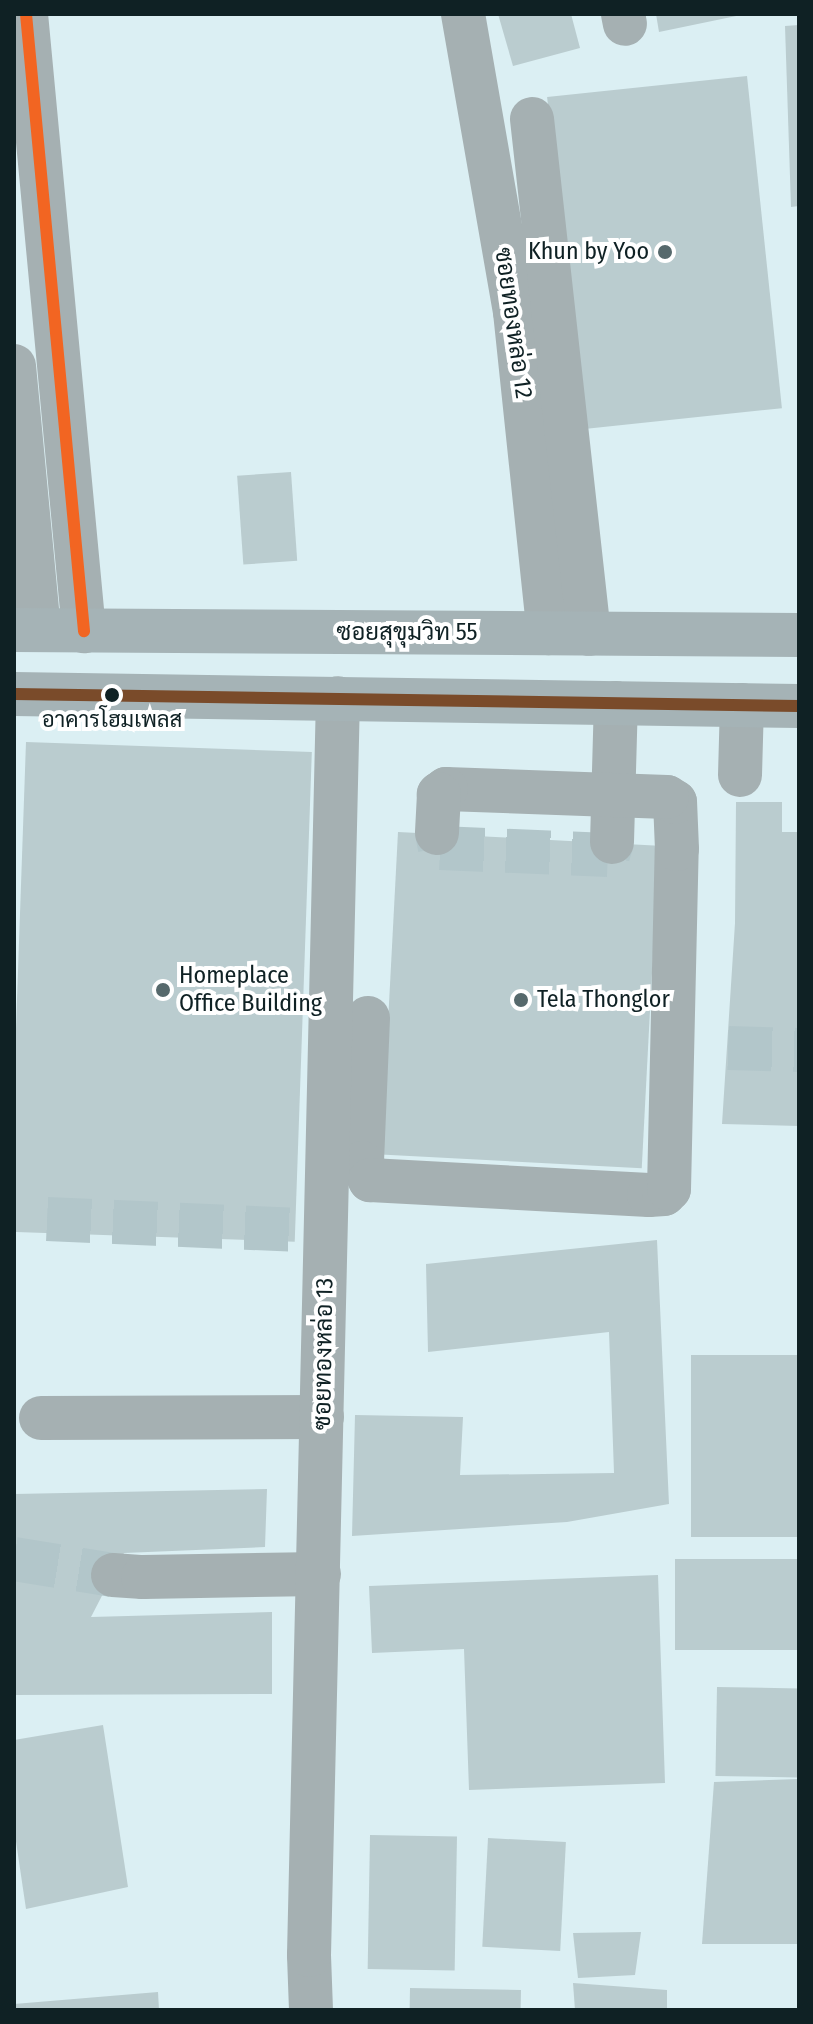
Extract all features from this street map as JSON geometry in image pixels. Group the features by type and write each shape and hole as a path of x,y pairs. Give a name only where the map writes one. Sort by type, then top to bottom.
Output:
{"main road":[{"name":"ซอยสุขุมวิท 55","path":"26,630 799,635"},
{"path":"331,633 338,698"},
{"path":"14,694 799,706"}],"street":[{"path":"26,14 84,631"},
{"name":"ซอยทองหล่อ 12","path":"463,14 569,633"},
{"path":"532,119 569,633"},
{"path":"14,366 26,630"},
{"name":"ซอยทองหล่อ 13","path":"311,2010 309,1955 322,1417 314,1230 338,698"},
{"path":"612,842 616,703"},
{"path":"740,775 742,705"},
{"path":"368,1018 362,1163 370,1180 633,1194 667,1192 671,1181 677,806 667,797 446,789 439,794 437,833"},
{"path":"41,1418 322,1417"},
{"path":"113,1575 319,1574"}],"building":[{"path":"498,14 571,14 580,48 513,66"},
{"path":"656,14 741,14 741,15 659,32"},
{"path":"799,25 799,206 791,207 785,26"},
{"name":"Khun by Yoo","path":"747,76 782,408 582,429 547,97"},
{"path":"291,472 297,561 243,565 237,476"},
{"name":"Homeplace Office Building","path":"26,742 312,752 295,1242 14,1232 14,1086"},
{"path":"736,802 782,802 782,832 799,832 799,1126 722,1124 735,923"},
{"name":"Tela Thonglor","path":"398,832 659,846 642,1168 381,1155"},
{"path":"657,1240 669,1504 567,1522 352,1536 355,1415 463,1417 460,1475 614,1473 609,1332 428,1352 426,1264"},
{"path":"691,1355 799,1355 799,1537 691,1537"},
{"path":"267,1489 265,1547 124,1553 91,1617 272,1612 272,1694 14,1695 14,1494"},
{"path":"675,1559 799,1559 799,1650 675,1650"},
{"path":"658,1575 665,1783 469,1790 464,1649 372,1653 369,1586"},
{"path":"717,1687 799,1688 797,1777 715,1776"},
{"path":"103,1725 128,1887 26,1909 14,1828 14,1740"},
{"path":"799,1779 799,1944 702,1944 714,1782"},
{"path":"370,1835 457,1837 455,1970 368,1969"},
{"path":"488,1838 566,1842 560,1951 482,1947"},
{"path":"641,1932 635,1975 578,1978 573,1933"},
{"path":"573,1983 667,1990 667,2010 575,2010"},
{"path":"410,1988 521,1990 521,2010 410,2010"},
{"path":"158,1992 159,2010 14,2010 14,2004"}],"tunnel":[{"path":"437,833 440,848 608,855 612,842"},
{"path":"728,1048 799,1050"},
{"path":"47,1219 301,1230"},
{"path":"14,1559 113,1575"}],"transit line":[{"path":"26,14 84,631"},
{"path":"14,694 799,706"}],"place":[{"name":"Khun by Yoo","path":"665,252"},
{"name":"อาคารโฮมเพลส","path":"112,695"},
{"name":"Homeplace Office Building","path":"163,990"},
{"name":"Tela Thonglor","path":"521,1000"}]}
